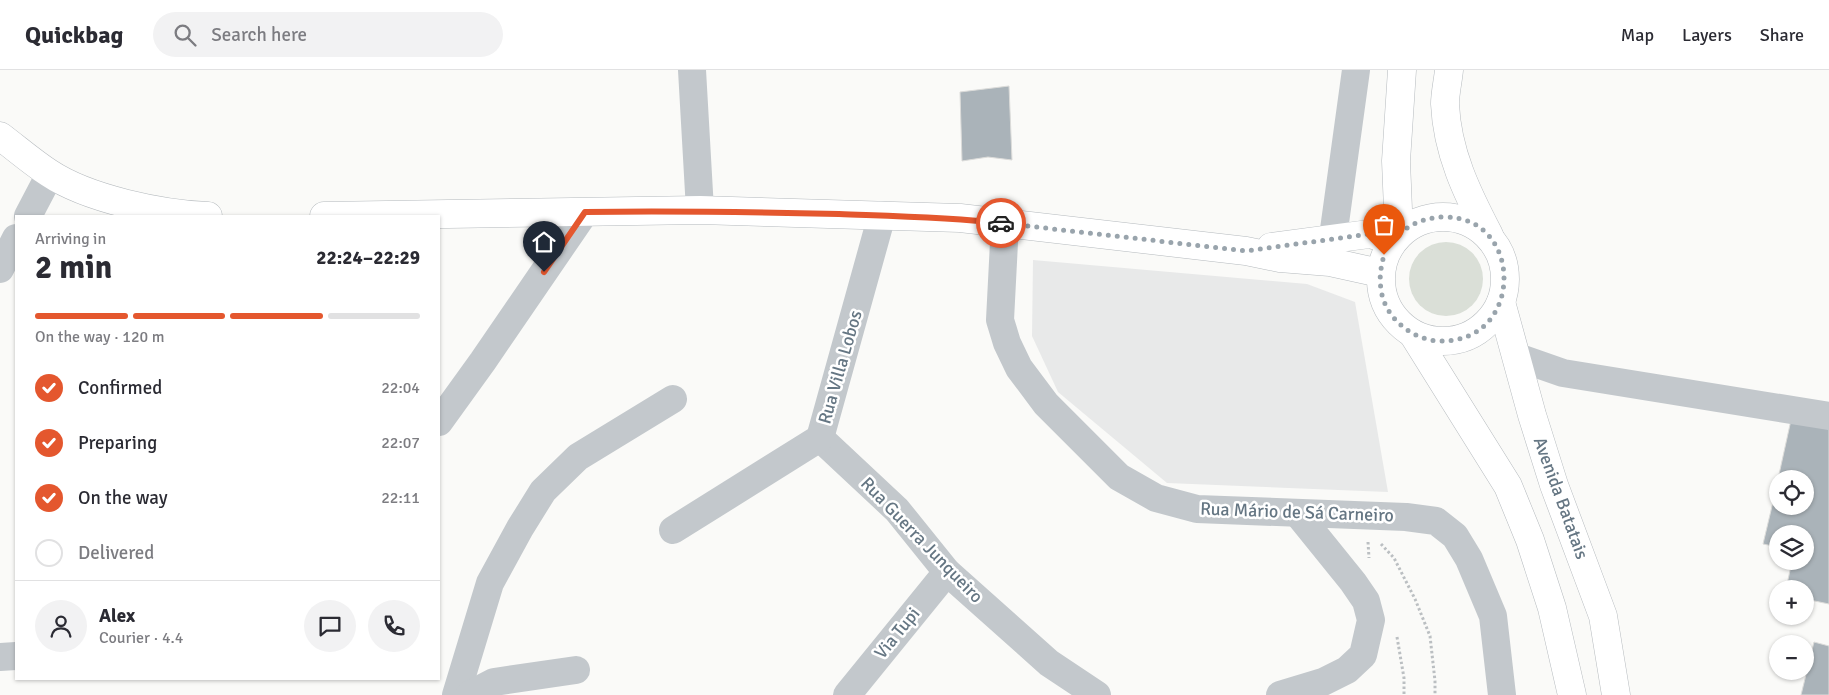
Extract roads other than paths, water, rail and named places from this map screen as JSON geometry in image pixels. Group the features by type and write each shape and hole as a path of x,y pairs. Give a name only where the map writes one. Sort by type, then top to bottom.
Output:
{"main road":[{"path":"1396,237 1396,161 1402,70"},
{"path":"1420,344 1432,340 1449,341 1465,337 1480,329 1492,317 1501,302 1505,286 1505,268 1499,252 1465,189 1454,160 1445,104 1449,70"},
{"path":"0,136 50,174 96,195 144,207 189,215"},
{"path":"389,215 700,210 960,218 1246,251 1280,258 1330,262 1380,272"},
{"path":"1490,238 1478,227 1465,220 1450,217 1432,217 1414,223 1396,237 1384,255 1380,272 1381,291 1387,308 1398,323 1420,344 1508,486 1530,540 1552,608 1572,695"},
{"path":"1246,251 1333,237 1369,234 1396,237"},
{"name":"Avenida Batatais","path":"1501,302 1532,415 1554,485 1603,616 1616,695"}],"street":[{"path":"692,70 700,210"},
{"path":"1333,237 1356,70"},
{"path":"29,215 50,174"},
{"path":"440,421 483,362 585,212"},
{"name":"Rua Villa Lobos","path":"673,530 820,438 882,215"},
{"name":"Rua Mário de Sá Carneiro","path":"1005,223 1000,320 1007,343 1024,376 1046,404 1119,477 1156,498 1197,509 1406,517 1436,521 1455,536 1469,559 1493,616 1502,695"},
{"path":"0,269 15,240"},
{"path":"1517,357 1563,373 1829,416"},
{"path":"456,695 490,583 543,491 578,457 673,399"},
{"name":"Rua Guerra Junqueiro","path":"820,438 897,510 947,572 1049,663 1097,695"},
{"path":"1280,695 1323,682 1347,670 1362,654 1370,620 1366,601 1298,514"},
{"name":"Via Tupi","path":"847,695 947,572"},
{"path":"0,657 15,656"},
{"path":"469,695 494,682 576,670"}]}
